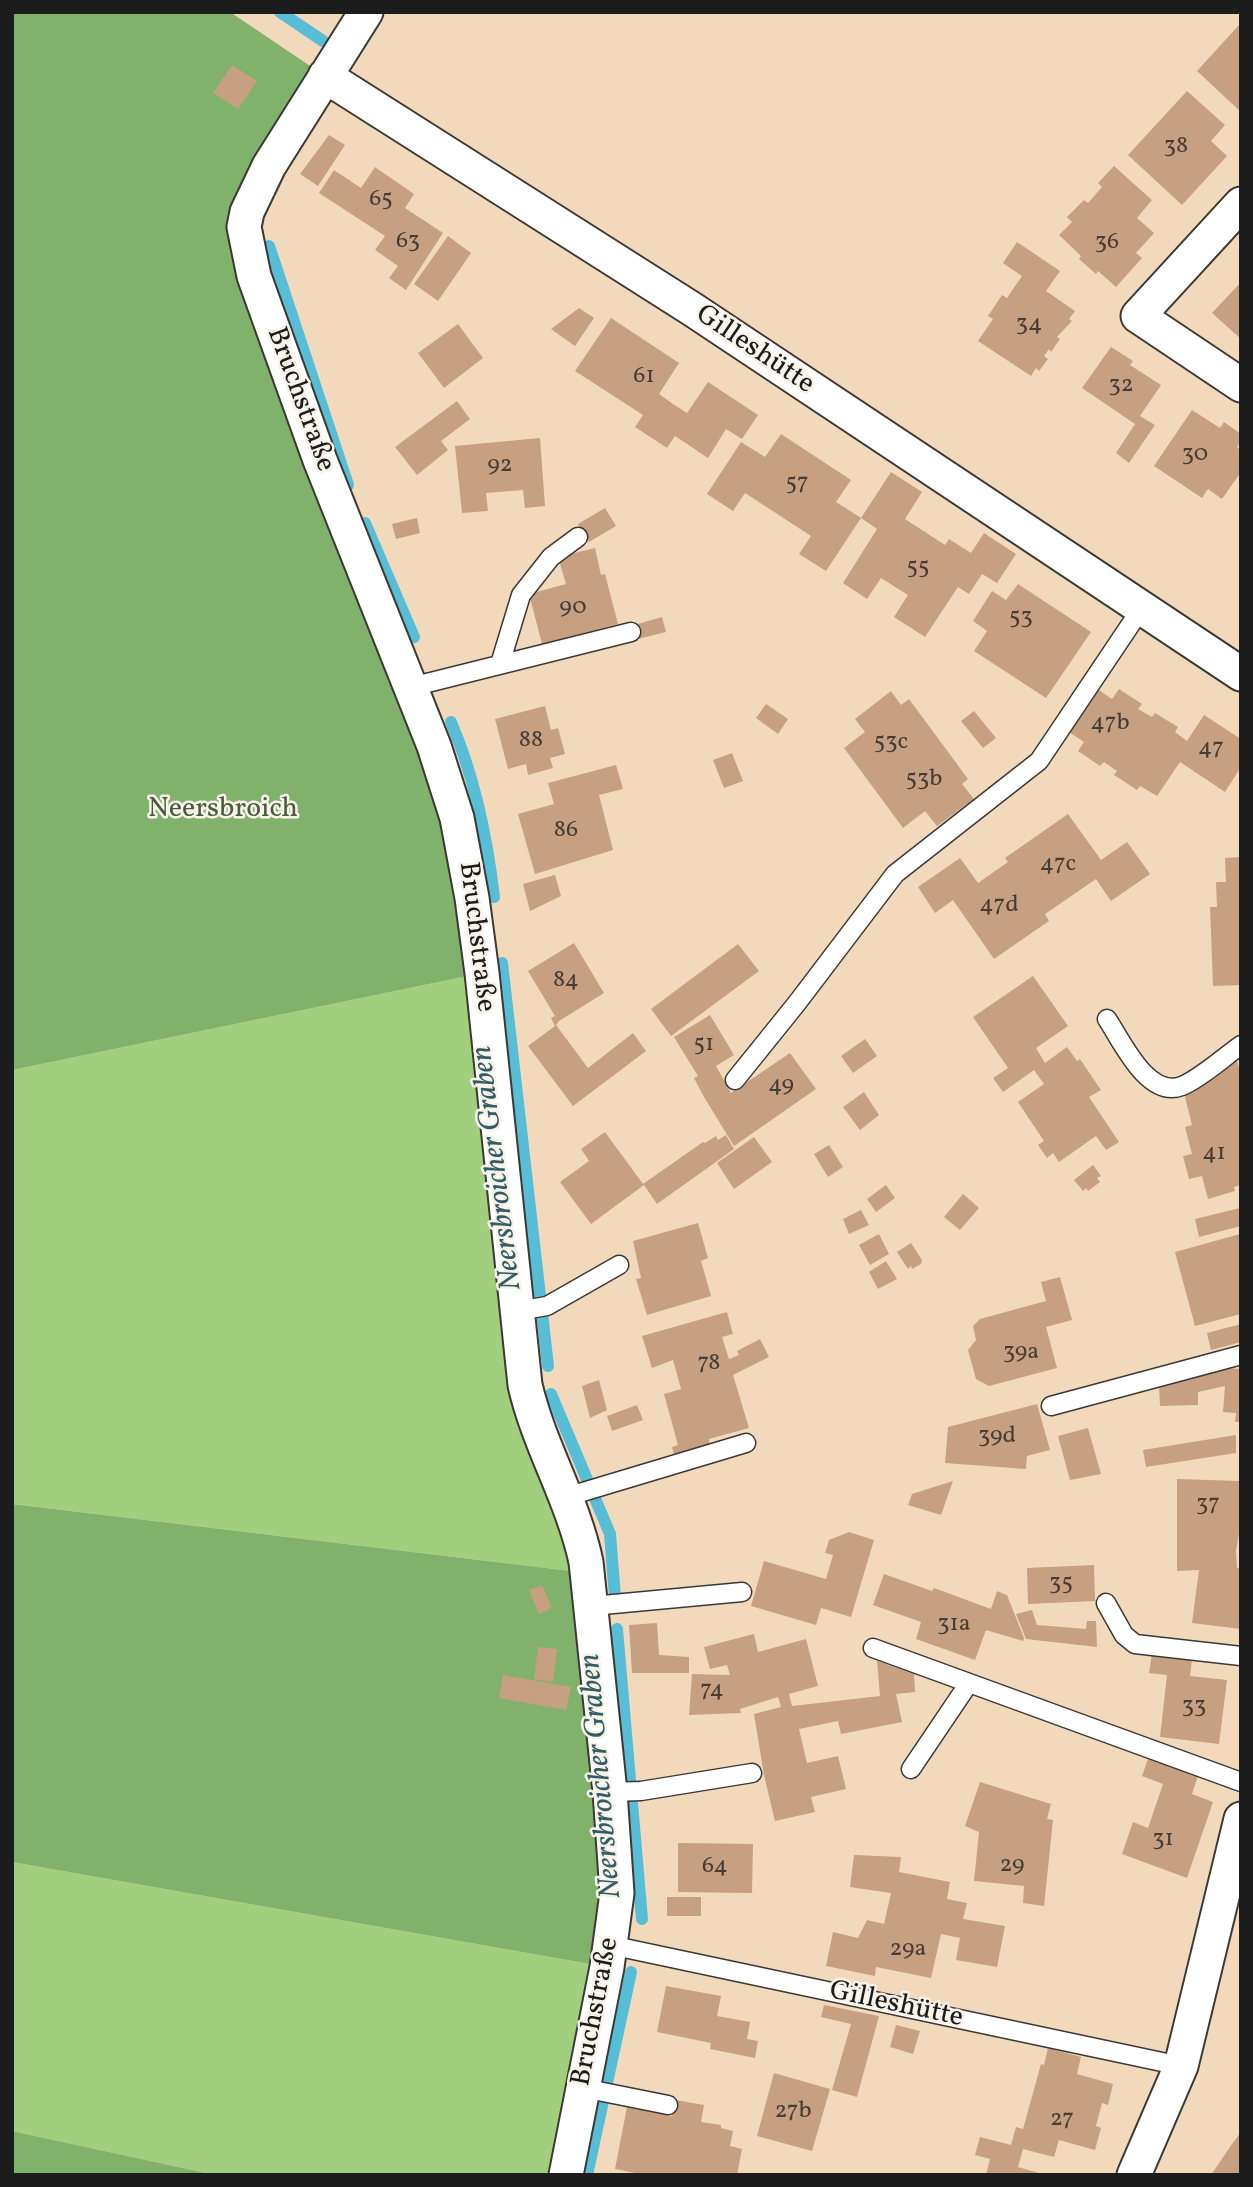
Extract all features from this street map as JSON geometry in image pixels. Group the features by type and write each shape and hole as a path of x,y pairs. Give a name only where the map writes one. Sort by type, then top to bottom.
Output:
{"street":[{"path":"325,76 366,12"},
{"name":"Gilleshütte","path":"325,76 692,309 1241,674"},
{"name":"Bruchstraße","path":"325,76 268,166 247,212 244,227 254,276 320,460 420,684 448,784 466,856 533,1308 525,1385 529,1402 573,1494 582,1543 609,1605 625,1791 598,2091 566,2175"},
{"path":"1241,204 1138,316 1241,386"},
{"path":"1134,2175 1181,2066 1241,1819"}],"lane":[{"path":"500,664 521,595 551,557 578,537"},
{"path":"735,1080 895,874 1039,761 1141,609"},
{"path":"420,684 631,632"},
{"path":"1107,1019 1144,1074 1153,1084 1164,1088 1185,1085 1241,1045"},
{"path":"533,1308 619,1265"},
{"path":"1051,1406 1241,1355"},
{"path":"573,1494 746,1443"},
{"path":"609,1605 742,1592"},
{"path":"1106,1604 1124,1635 1135,1644 1241,1656"},
{"path":"873,1648 1241,1782"},
{"path":"911,1769 969,1683"},
{"path":"625,1791 752,1773"},
{"name":"Gilleshütte","path":"610,1945 1181,2066"},
{"path":"598,2091 668,2105"}],"green space":[{"name":"Neersbroich","path":"12,12 230,12 325,76 247,212 433,770 482,973 12,1070"},
{"path":"482,973 494,1224 579,1572 12,1504 12,1070"},
{"path":"12,1504 579,1572 607,1967 12,1862"},
{"path":"12,1862 607,1967 566,2175 215,2175 12,2131"},
{"path":"12,2131 215,2175 12,2175"}],"building":[{"path":"1239,25 1241,26 1241,112 1197,71"},
{"path":"232,65 257,81 238,109 213,93"},
{"path":"1187,91 1225,125 1211,141 1227,156 1182,205 1128,155"},
{"path":"329,135 345,145 318,186 300,174"},
{"path":"1114,166 1152,200 1137,218 1154,233 1136,253 1142,258 1116,287 1079,259 1081,256 1059,235 1072,222 1067,217 1084,200 1088,203 1102,187 1098,183"},
{"path":"375,167 414,194 405,208 443,233 406,290 389,278 398,266 375,250 385,236 319,193 334,170 361,188"},
{"path":"448,236 471,253 438,301 414,284"},
{"path":"1017,242 1060,271 1046,291 1075,311 1069,319 1072,321 1057,337 1060,339 1051,352 1049,349 1044,356 1048,359 1039,371 1036,368 1031,376 978,341 993,319 988,316 1002,295 1007,298 1022,276 1003,263"},
{"path":"1241,282 1241,339 1212,313"},
{"path":"579,308 594,318 575,346 551,329"},
{"path":"611,318 679,363 659,394 673,404 687,413 708,382 758,415 742,439 726,429 708,458 675,436 667,448 635,427 643,415 575,371"},
{"path":"458,324 483,358 444,388 418,353"},
{"path":"1111,347 1133,361 1130,365 1161,385 1140,416 1155,425 1129,463 1116,453 1135,424 1082,388"},
{"path":"457,401 470,419 441,441 448,450 417,475 395,447"},
{"path":"1192,410 1220,428 1224,422 1241,434 1237,447 1241,450 1241,472 1222,499 1208,489 1202,498 1154,466"},
{"path":"781,434 851,480 836,502 861,518 826,571 799,554 811,536 745,493 733,511 707,494 741,442 765,457"},
{"path":"540,438 545,506 525,508 523,490 486,493 488,511 462,513 455,446"},
{"path":"891,472 922,492 905,519 945,545 949,539 971,553 984,533 1016,554 997,583 982,574 969,594 958,587 925,637 894,617 908,595 881,578 867,599 843,583 877,529 861,518"},
{"path":"605,508 616,526 589,542 578,524"},
{"path":"417,518 420,533 396,539 392,524"},
{"path":"595,548 618,624 542,644 529,594 566,584 558,557"},
{"path":"1018,584 1091,632 1046,698 974,651 987,631 973,621 992,591 1006,600"},
{"path":"662,617 666,632 638,639 634,625"},
{"path":"1097,689 1112,699 1119,689 1142,704 1138,709 1152,717 1155,713 1178,727 1175,732 1187,741 1204,715 1241,739 1241,767 1225,792 1180,762 1157,796 1140,786 1137,790 1114,775 1117,771 1104,762 1100,766 1078,751 1084,742 1069,732"},
{"path":"891,691 901,705 909,699 968,779 962,784 974,799 937,826 925,811 903,828 844,748 865,732 855,719"},
{"path":"766,704 788,719 778,734 756,718"},
{"path":"545,706 551,730 558,728 565,754 550,758 553,768 528,775 526,764 508,769 495,719"},
{"path":"974,711 996,738 983,748 961,721"},
{"path":"732,753 743,781 724,788 713,760"},
{"path":"616,765 623,789 599,795 613,850 535,874 518,814 554,804 548,783"},
{"path":"1068,814 1101,860 1127,842 1150,874 1111,901 1096,879 1045,914 1049,921 994,959 953,900 935,913 918,887 960,858 978,883 1008,862 1005,858"},
{"path":"1241,857 1241,985 1213,986 1210,907 1217,907 1216,882 1226,882 1225,858"},
{"path":"555,875 561,896 530,911 523,884"},
{"path":"574,943 604,993 556,1025 588,1068 633,1033 646,1051 573,1106 528,1046 555,1026 551,1018 555,1016 528,971"},
{"path":"738,944 759,971 671,1036 651,1009"},
{"path":"1033,976 1068,1026 1036,1048 1045,1063 1067,1047 1077,1061 1080,1059 1101,1090 1089,1097 1119,1142 1106,1150 1096,1136 1059,1162 1053,1153 1047,1158 1038,1145 1044,1141 1018,1102 1044,1084 1034,1070 1003,1092 993,1078 1008,1068 973,1017"},
{"path":"710,1015 734,1055 716,1066 731,1093 790,1053 816,1089 734,1146 704,1097 694,1078 698,1076 674,1037"},
{"path":"865,1039 877,1056 853,1073 841,1056"},
{"path":"1237,1061 1241,1075 1241,1185 1234,1187 1235,1191 1208,1199 1202,1176 1189,1179 1183,1156 1192,1154 1185,1127 1192,1125 1185,1097"},
{"path":"864,1092 879,1115 860,1130 843,1107"},
{"path":"605,1132 643,1184 703,1142 716,1136 718,1140 726,1135 734,1149 657,1204 644,1185 591,1224 560,1182 589,1161 581,1149"},
{"path":"754,1137 772,1162 734,1189 717,1163"},
{"path":"829,1145 843,1167 828,1177 814,1154"},
{"path":"1093,1165 1101,1176 1097,1178 1100,1182 1088,1191 1086,1188 1083,1191 1074,1180"},
{"path":"886,1185 895,1198 876,1212 867,1199"},
{"path":"963,1194 979,1208 960,1230 944,1217"},
{"path":"1240,1208 1241,1226 1199,1237 1195,1219"},
{"path":"861,1210 869,1225 849,1234 843,1219"},
{"path":"698,1223 708,1258 701,1261 711,1296 647,1315 636,1279 641,1278 633,1241"},
{"path":"879,1234 889,1254 870,1265 859,1245"},
{"path":"1240,1234 1241,1314 1195,1326 1175,1252"},
{"path":"911,1243 922,1260 921,1264 908,1269 897,1252"},
{"path":"886,1261 897,1279 878,1289 869,1272"},
{"path":"1060,1277 1072,1320 1046,1327 1057,1368 989,1386 976,1379 968,1350 976,1340 973,1326 980,1319 1046,1301 1041,1282"},
{"path":"727,1312 733,1334 722,1337 729,1359 739,1355 737,1351 760,1339 769,1357 733,1375 749,1428 709,1439 710,1446 674,1455 672,1447 678,1445 664,1394 681,1389 673,1360 652,1368 642,1336"},
{"path":"1241,1324 1241,1342 1211,1350 1207,1333"},
{"path":"1226,1368 1241,1369 1241,1422 1235,1422 1236,1413 1223,1412 1225,1386 1198,1392 1198,1405 1160,1406 1159,1385"},
{"path":"599,1380 607,1410 590,1418 582,1386"},
{"path":"1037,1404 1050,1450 1027,1456 1026,1469 945,1463 948,1427"},
{"path":"637,1405 643,1420 612,1431 607,1416"},
{"path":"1088,1428 1101,1474 1070,1480 1058,1436"},
{"path":"1236,1435 1236,1453 1146,1467 1143,1450"},
{"path":"1177,1479 1240,1481 1236,1551 1237,1568 1241,1568 1241,1629 1192,1623 1199,1570 1177,1571"},
{"path":"953,1481 941,1515 908,1505 912,1494"},
{"path":"849,1532 874,1540 851,1617 821,1608 816,1625 751,1606 764,1561 826,1579 833,1555 825,1553 829,1540"},
{"path":"1094,1565 1095,1601 1028,1604 1027,1568"},
{"path":"884,1574 932,1591 934,1588 991,1609 997,1591 1007,1595 1023,1641 986,1630 975,1660 916,1639 921,1622 873,1605"},
{"path":"542,1585 552,1608 539,1614 529,1590"},
{"path":"1032,1610 1037,1625 1086,1629 1087,1621 1096,1621 1097,1647 1026,1639 1016,1614"},
{"path":"657,1623 659,1655 689,1657 689,1673 632,1673 629,1625"},
{"path":"754,1634 758,1652 806,1639 818,1686 789,1694 792,1706 880,1696 877,1661 914,1674 915,1692 896,1694 902,1722 841,1734 838,1721 799,1729 807,1763 838,1756 846,1789 811,1797 815,1812 775,1821 754,1714 781,1707 778,1697 740,1709 741,1713 689,1715 692,1674 730,1675 727,1665 710,1669 704,1647"},
{"path":"538,1647 557,1649 553,1682 534,1679"},
{"path":"1152,1654 1192,1659 1190,1676 1227,1680 1219,1744 1160,1737 1167,1675 1149,1673"},
{"path":"503,1675 571,1687 566,1710 499,1698"},
{"path":"1148,1759 1198,1776 1192,1794 1213,1802 1187,1878 1122,1854 1133,1822 1148,1828 1163,1784 1142,1776"},
{"path":"980,1782 1051,1804 1047,1819 1053,1820 1044,1906 1023,1903 1024,1886 974,1881 979,1832 965,1826"},
{"path":"678,1843 753,1844 752,1893 678,1892"},
{"path":"854,1855 901,1857 899,1872 950,1882 947,1899 967,1903 963,1919 1005,1926 997,1967 956,1960 960,1938 941,1934 931,1978 876,1967 875,1976 826,1966 833,1932 858,1938 867,1920 884,1924 891,1893 850,1887"},
{"path":"667,1897 701,1897 701,1916 667,1916"},
{"path":"666,1986 721,1996 717,2016 750,2022 747,2039 758,2041 755,2058 710,2049 711,2043 657,2032"},
{"path":"824,2005 879,2016 857,2097 832,2090 851,2024 821,2017"},
{"path":"896,2025 920,2031 913,2054 890,2047"},
{"path":"1048,2048 1081,2057 1077,2074 1113,2084 1108,2105 1102,2103 1096,2126 1101,2128 1095,2150 1059,2140 1054,2157 1023,2149 1018,2167 1046,2175 986,2175 990,2159 975,2155 980,2137 1011,2145 1016,2127 1023,2129"},
{"path":"774,2073 830,2089 812,2151 757,2136"},
{"path":"676,2100 704,2105 701,2122 721,2125 721,2128 733,2131 730,2146 742,2149 737,2175 645,2175 615,2169 627,2107 672,2116"},
{"path":"1241,2132 1241,2175 1211,2175 1232,2144"}],"waterway":[{"name":"Neersbroicher Graben","path":"280,12 323,41"},
{"name":"Neersbroicher Graben","path":"269,246 348,485"},
{"name":"Neersbroicher Graben","path":"365,523 414,637"},
{"name":"Neersbroicher Graben","path":"451,722 479,808 494,897"},
{"name":"Neersbroicher Graben","path":"502,963 548,1366"},
{"name":"Neersbroicher Graben","path":"551,1394 610,1534 615,1597"},
{"name":"Neersbroicher Graben","path":"617,1629 642,1919"},
{"name":"Neersbroicher Graben","path":"587,2175 631,1972"}]}
